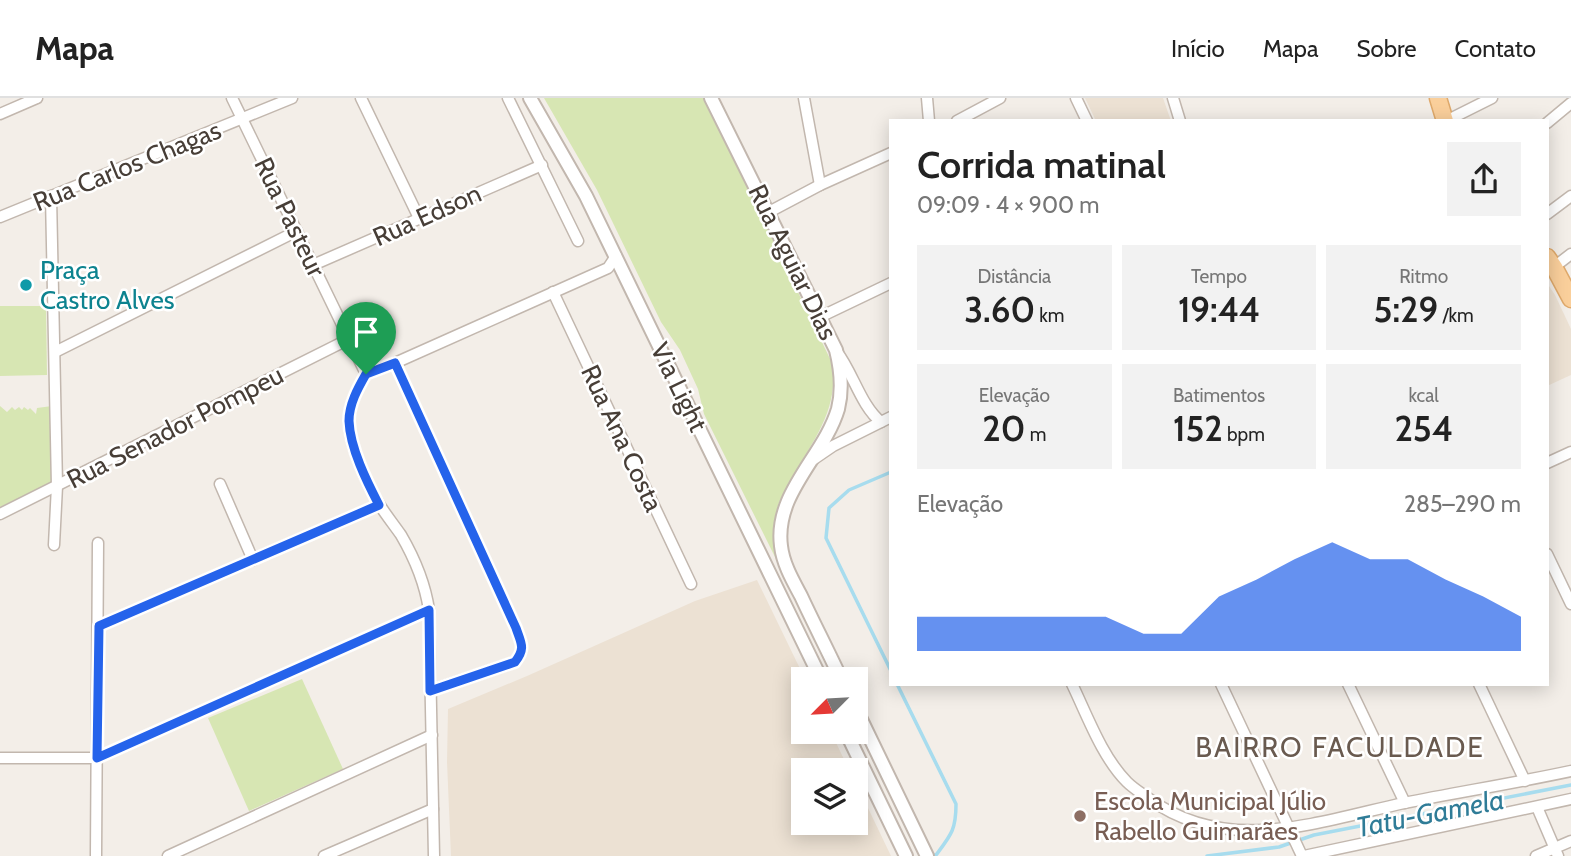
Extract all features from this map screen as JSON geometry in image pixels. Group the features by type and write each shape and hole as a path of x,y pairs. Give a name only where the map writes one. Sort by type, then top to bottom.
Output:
{"main road":[{"path":"1438,98 1445,119"},
{"path":"1550,262 1571,299"}],"street":[{"path":"0,114 37,98"},
{"name":"Rua Pasteur","path":"232,98 366,374"},
{"name":"Rua Carlos Chagas","path":"0,217 292,98"},
{"path":"361,98 418,218"},
{"path":"508,98 579,242"},
{"name":"Via Light","path":"530,98 586,196 815,667"},
{"name":"Rua Aguiar Dias","path":"712,98 836,350 870,411 886,419"},
{"path":"804,98 820,185"},
{"path":"927,98 929,119"},
{"path":"961,119 1000,98"},
{"path":"1076,98 1086,119"},
{"path":"1174,98 1179,119"},
{"path":"1450,119 1492,98"},
{"path":"1549,122 1570,108"},
{"path":"769,212 889,154"},
{"name":"Rua Edson","path":"313,265 542,165"},
{"path":"51,196 57,486 54,545"},
{"path":"1549,212 1571,196"},
{"path":"55,352 297,232"},
{"path":"1550,262 1571,254"},
{"path":"434,856 429,610 422,577 370,488 356,450 349,419 356,391 366,374 608,268 616,256"},
{"path":"820,317 889,284"},
{"name":"Rua Ana Costa","path":"553,292 691,584"},
{"name":"Rua Senador Pompeu","path":"0,514 349,339"},
{"path":"835,667 790,575 781,548 780,530 790,497 838,410 841,388 836,350"},
{"path":"395,363 522,644 522,654 515,662 430,691"},
{"path":"810,462 833,446 886,419"},
{"path":"1549,462 1571,452"},
{"path":"220,484 253,560"},
{"path":"99,626 379,505"},
{"path":"96,856 98,543"},
{"path":"1549,558 1571,604"},
{"path":"0,758 97,758 429,610"},
{"path":"1073,686 1114,767 1127,783 1157,805 1181,818 1222,829 1290,832 1405,803 1571,771"},
{"path":"1222,686 1301,853 1571,799"},
{"path":"1349,686 1405,803"},
{"path":"1480,686 1525,781"},
{"path":"868,734 927,856"},
{"path":"168,856 432,735"},
{"path":"852,744 906,856"},
{"path":"1537,807 1556,852"},
{"path":"324,856 433,809"},
{"path":"1536,856 1556,852 1571,841"}],"shaded area":[{"path":"1085,98 1163,98 1170,119 1095,119"},
{"path":"1549,286 1571,329 1571,375 1549,385"},
{"path":"757,580 799,667 791,667 791,744 837,744 843,758 791,758 791,835 868,835 868,808 891,856 451,856 448,709 695,601"}],"green space":[{"path":"544,98 705,98 832,363 832,396 828,411 776,513 776,559 704,414 698,389 680,350 661,322 597,190"},
{"path":"0,306 46,306 47,375 0,376"},
{"path":"0,406 7,412 12,407 15,410 19,407 22,410 24,407 28,410 30,408 36,414 37,408 52,406 52,482 0,507"},
{"path":"302,679 343,769 249,811 208,718"}],"waterway":[{"path":"889,473 849,490 829,508 826,538 889,667"},
{"path":"898,686 956,804 954,826 949,837 936,855 928,855"},
{"name":"Tatu-Gamela","path":"1207,856 1279,847 1314,835 1571,785"}],"place":[{"name":"Praça Castro Alves","path":"26,285"},
{"name":"Escola Municipal Júlio Rabello Guimarães","path":"1080,816"}],"district":[{"name":"BAIRRO FACULDADE","path":"1340,747"}],"route":[{"path":"395,363 516,628 522,644 522,654 515,662 430,691 429,610 97,758 99,626 379,505 356,450 349,419 356,391 366,374 395,363"}]}
